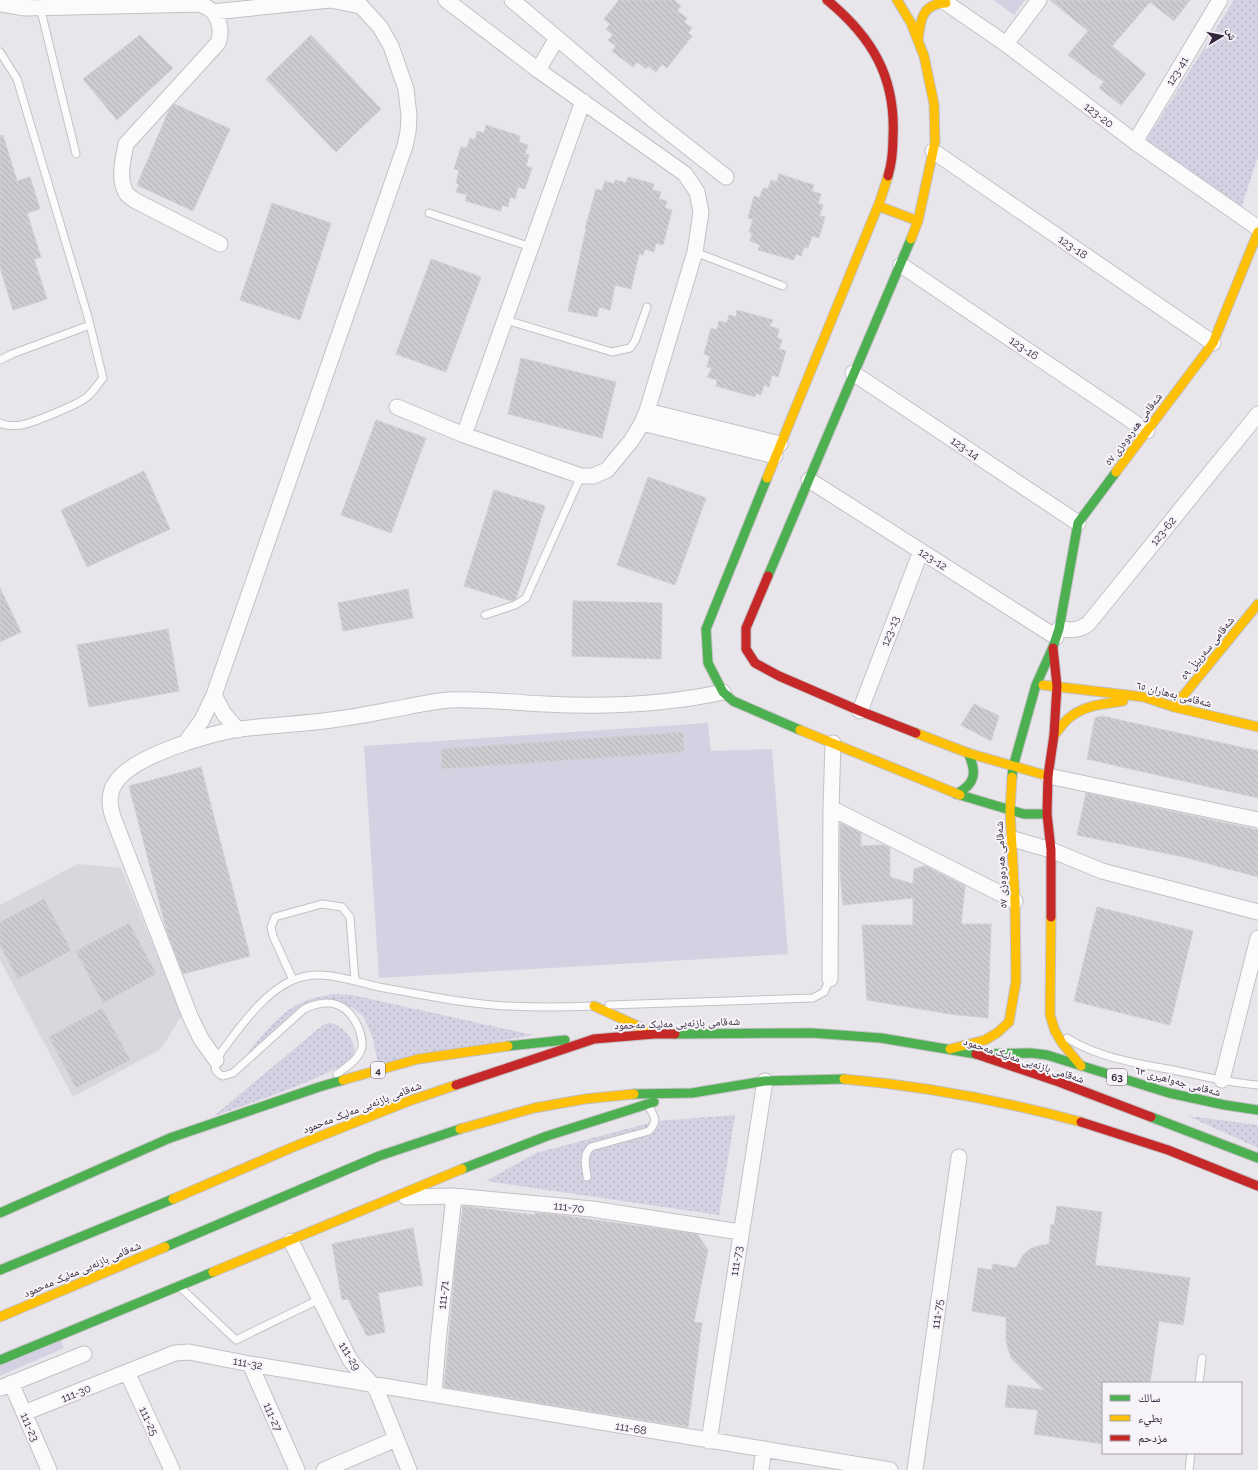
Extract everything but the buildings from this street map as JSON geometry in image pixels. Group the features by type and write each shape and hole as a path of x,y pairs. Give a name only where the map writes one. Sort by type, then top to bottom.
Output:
{"main road":[{"path":"827,0 867,39 879,59 890,91 895,122 891,165 878,206 864,234 706,629 708,663 723,692 733,701 752,710 956,794 1010,811 1029,814 1047,814"},
{"path":"898,0 911,23 918,41 925,62 934,104 935,123 933,151 918,221 901,265 853,373 746,628 746,649 755,663 779,676 860,711 968,753 1048,776"},
{"path":"918,41 920,24 927,8 932,3 944,1"},
{"path":"878,206 918,221"},
{"name":"شەقامی هەرەوەزی ٥٧","path":"1081,1066 1064,1048 1054,1031 1050,1015 1051,850 1047,814 1048,776 1054,734 1057,686 1056,638 1078,522 1213,343 1258,232"},
{"name":"شەقامی سەرپێڵ ٥٩","path":"1174,707 1258,604"},
{"name":"شەقامی هەرەوەزی ٥٧","path":"950,1049 984,1040 997,1033 1009,1022 1014,1003 1016,981 1015,901 1013,838 1010,811 1013,767 1036,685 1056,638"},
{"name":"شەقامی بەهاران ٦٥","path":"1036,685 1057,686 1144,697 1174,707 1258,726"},
{"path":"1054,734 1072,716 1084,709 1096,705 1144,697"},
{"path":"956,794 965,790 972,782 975,772 973,762 968,753"},
{"path":"594,1006 654,1034"},
{"name":"شەقامی بازنەیی مەلیک مەحمود","path":"0,1270 209,1184 293,1147 409,1101 594,1039 654,1034 812,1033 881,1038 950,1049 975,1054 1059,1082 1258,1158"},
{"name":"4","path":"0,1213 170,1138 319,1087 418,1059 534,1042 594,1039"},
{"name":"شەقامی جەواهیری ٦٣","path":"975,1054 1030,1053 1047,1055 1169,1093 1225,1105 1258,1110"},
{"name":"شەقامی بازنەیی مەلیک مەحمود","path":"0,1317 364,1162 418,1142 496,1118 534,1108 585,1099 637,1094 692,1093 765,1081 839,1079 876,1082 1024,1108 1055,1115 1130,1137 1204,1164 1258,1186"},
{"path":"0,1360 547,1136 647,1104 692,1093"}],"street":[{"path":"186,742 202,720 214,695 402,153 408,132 409,116 406,89 390,46 380,27 361,6 330,0 213,12"},
{"path":"397,407 464,435 581,476 593,476 607,470 631,440 645,417 694,252 701,212 697,192 685,174 538,70 446,0"},
{"path":"512,0 651,118 726,178"},
{"path":"1006,44 1039,0"},
{"name":"123-41","path":"1135,142 1220,0"},
{"name":"123-20","path":"944,1 1006,44 1135,142 1258,228"},
{"path":"0,4 24,4 40,7 200,4 213,12 220,26 221,35 218,43 126,144 122,164 123,184 127,194 136,201 220,244"},
{"path":"538,70 558,38"},
{"path":"464,435 583,101"},
{"path":"636,138 651,118"},
{"name":"123-18","path":"933,151 1213,343"},
{"name":"123-16","path":"901,265 1147,431"},
{"name":"123-14","path":"853,373 1078,522"},
{"name":"123-62","path":"1056,638 1081,629 1088,624 1258,414"},
{"path":"645,417 777,450"},
{"name":"123-12","path":"809,480 1056,638"},
{"name":"123-13","path":"860,711 921,551"},
{"path":"216,1060 201,1039 190,1016 110,808 111,791 121,776 145,760 186,742 238,730 337,719 447,700 476,699 544,704 611,705 689,699 723,692"},
{"path":"214,695 224,714 238,730"},
{"path":"830,978 833,743"},
{"path":"1048,776 1258,820"},
{"path":"831,808 1015,901"},
{"path":"1013,838 1051,850 1102,871 1258,912"},
{"path":"1222,1080 1258,938"},
{"name":"111-73","path":"709,1441 740,1232 765,1081"},
{"name":"111-75","path":"915,1470 959,1157"},
{"name":"111-70","path":"397,1197 454,1196 592,1209 740,1232"},
{"name":"111-71","path":"434,1394 438,1342 454,1196"},
{"name":"111-29","path":"291,1241 349,1358 358,1371 373,1385 377,1391 409,1470"},
{"name":"111-32","path":"127,1372 175,1353 190,1352 373,1385"},
{"path":"6,1386 84,1354"},
{"name":"111-27","path":"250,1364 297,1470"},
{"name":"111-30","path":"24,1413 127,1372"},
{"name":"111-25","path":"127,1372 172,1470"},
{"name":"111-68","path":"373,1385 890,1470"},
{"name":"111-23","path":"6,1386 24,1413 49,1470"},
{"path":"324,1470 396,1439"},
{"path":"761,1470 764,1449"}],"lane":[{"path":"40,7 76,154"},
{"path":"0,52 17,79 90,326 103,378 86,397 36,421 21,425 0,424"},
{"path":"429,213 531,247"},
{"path":"694,252 783,286"},
{"path":"506,320 612,352 630,348 647,308"},
{"path":"0,360 12,354 90,326"},
{"path":"485,615 515,605 526,598 581,476"},
{"path":"293,980 273,936 271,927 275,917 322,904 342,908 350,917 355,981"},
{"path":"319,1087 355,1060 362,1049 360,1033 354,1020 350,1013 336,1003 326,1002 314,1004 304,1009 237,1070 227,1076 221,1076 216,1071 214,1066 216,1060 234,1034 266,997 281,986 309,975 330,975 467,1002 530,1007 813,998 824,992 830,978"},
{"path":"1054,1031 1081,1047 1112,1058 1222,1080 1258,1085"},
{"path":"587,1177 585,1160 586,1152 591,1147 649,1131 654,1125 655,1117 647,1104"},
{"path":"180,1286 236,1340 320,1299"},
{"path":"1199,1382 1202,1358"},
{"path":"1189,1470 1191,1454"}],"shaded area":[{"path":"993,0 1025,0 1014,15"},
{"path":"1234,0 1258,0 1258,156 1240,212 1144,144"},
{"path":"708,723 711,751 772,749 788,954 379,978 364,746"},
{"path":"78,864 121,868 182,1015 161,1049 73,1097 0,960 0,945 18,978 70,950 44,899 0,922 0,905","holes":["128,923 156,974 103,1002 76,951","102,1008 129,1060 76,1088 49,1037"]},
{"path":"334,994 352,995 533,1035 378,1064 373,1039 362,1015 351,1007 335,1003 307,1009 232,1074 263,1034 272,1024 291,1008 317,997"},
{"path":"329,1023 338,1026 343,1030 353,1043 353,1054 344,1063 330,1072 310,1081 214,1116 318,1029"},
{"path":"735,1115 719,1215 486,1181 536,1153 657,1121"},
{"path":"1188,1116 1258,1125 1258,1148"},
{"path":"61,1340 64,1348 0,1376 0,1366"}],"traffic: fast":[{"path":"768,576 911,239"},
{"path":"1012,777 1013,767 1036,685 1053,647 1059,629 1078,523 1116,472"},
{"path":"767,478 706,629 708,663 723,692 733,701 800,730"},
{"path":"956,794 968,786 973,777 973,766 968,753"},
{"path":"960,795 1024,814 1047,814"},
{"path":"675,1034 812,1033 881,1038 976,1054"},
{"path":"508,1046 565,1040"},
{"path":"977,1054 1031,1053 1047,1055 1169,1093 1225,1105 1258,1110"},
{"path":"634,1094 692,1093 765,1081 844,1079"},
{"path":"0,1213 170,1138 343,1080"},
{"path":"462,1169 547,1136 654,1102"},
{"path":"1151,1117 1258,1158"},
{"path":"165,1247 379,1156 460,1129"},
{"path":"0,1270 173,1199"},
{"path":"0,1360 213,1272"}],"traffic: slow":[{"path":"897,0 911,23 924,56 934,104 935,142 918,221 911,239"},
{"path":"918,41 921,20 924,14 932,6 946,3"},
{"path":"767,478 880,201 888,176"},
{"path":"878,206 918,221"},
{"path":"1116,472 1213,343 1258,232"},
{"path":"1174,707 1258,604"},
{"path":"1043,685 1144,697 1174,707 1258,727"},
{"path":"1054,735 1067,720 1081,710 1102,704 1123,701"},
{"path":"800,730 960,795"},
{"path":"916,733 968,753 1048,776"},
{"path":"950,1049 985,1040 997,1033 1009,1022 1016,981 1015,901 1010,811 1012,777"},
{"path":"1051,917 1050,1015 1055,1031 1062,1043 1081,1066"},
{"path":"594,1006 653,1033"},
{"path":"343,1080 418,1059 508,1046"},
{"path":"844,1079 963,1095 1023,1107 1081,1122"},
{"path":"173,1199 293,1147 409,1101 456,1085"},
{"path":"460,1129 534,1108 585,1099 634,1094"},
{"path":"213,1272 462,1169"},
{"path":"0,1317 165,1247"}],"traffic: jam":[{"path":"827,0 857,29 878,60 885,77 893,115 893,142 888,176"},
{"path":"768,576 746,628 746,649 755,663 779,676 916,733"},
{"path":"1051,917 1051,850 1047,814 1048,776 1054,735 1057,686 1053,648"},
{"path":"456,1085 594,1039 654,1034 675,1034"},
{"path":"976,1054 1059,1082 1151,1117"},
{"path":"1081,1122 1168,1150 1258,1186"}]}
